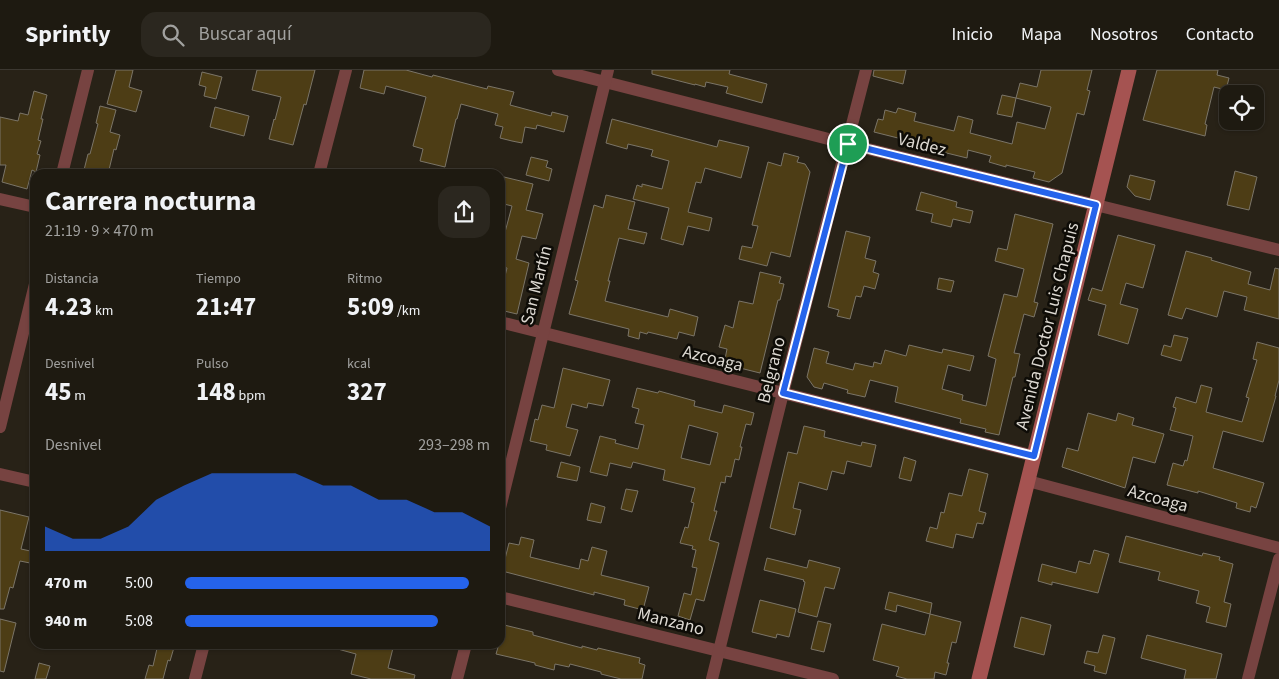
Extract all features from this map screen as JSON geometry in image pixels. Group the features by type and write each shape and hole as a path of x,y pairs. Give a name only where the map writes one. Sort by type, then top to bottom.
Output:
{"main road":[{"name":"Avenida Doctor Luis Chapuis","path":"979,679 1129,70"}],"street":[{"path":"63,169 88,70"},
{"path":"320,169 346,70"},
{"name":"Valdez","path":"558,70 606,76 848,144 1279,250"},
{"name":"Belgrano","path":"712,679 866,70"},
{"name":"San Martín","path":"505,488 606,76"},
{"path":"0,199 30,207"},
{"path":"0,427 30,304"},
{"name":"Azcoaga","path":"505,323 1034,456"},
{"path":"0,474 30,481"},
{"name":"Azcoaga","path":"1028,481 1279,548"},
{"path":"1248,679 1279,558"},
{"name":"Manzano","path":"505,598 833,679"},
{"path":"195,679 203,649"},
{"path":"457,679 465,649"}],"building":[{"path":"116,70 133,70 129,87 142,91 136,112 107,104"},
{"path":"257,70 315,70 293,145 269,139 281,97 252,90"},
{"path":"364,70 406,70 487,89 488,86 514,92 510,105 551,116 552,112 568,116 564,132 537,125 536,129 525,127 522,143 500,138 503,127 495,125 498,114 461,104 445,167 420,161 423,149 413,146 426,97 386,86 384,94 360,88"},
{"path":"652,70 730,70 729,74 767,84 762,103 726,93 728,87 706,82 705,87 695,85 652,74"},
{"path":"874,70 906,70 903,84 873,76"},
{"path":"1041,70 1092,70 1087,90 1090,91 1084,115 1077,113 1062,173 1049,182 1033,178 1035,172 989,162 991,156 968,150 967,158 918,146 918,143 874,132 878,119 883,120 885,110 896,113 898,108 916,113 914,121 954,131 958,116 973,120 970,133 1012,144 1017,122 1045,129 1051,107 1016,98 1020,83 1037,87"},
{"path":"1157,70 1218,70 1217,75 1229,78 1227,85 1219,85 1219,88 1214,87 1205,124 1207,125 1205,136 1143,120"},
{"path":"202,72 222,77 216,99 204,96 206,87 199,85"},
{"path":"34,91 47,95 38,140 41,141 37,154 40,155 37,169 30,169 27,189 2,182 6,165 0,165 0,117 18,121 20,113 28,115"},
{"path":"1002,95 1016,98 1012,117 997,114"},
{"path":"100,106 116,110 110,132 120,135 109,169 84,169 98,124 96,123"},
{"path":"215,107 249,116 244,136 210,127"},
{"path":"612,119 717,147 719,140 749,147 741,178 705,168 701,183 696,182 688,212 712,218 709,231 688,226 683,245 661,239 669,208 633,199 637,185 642,187 642,184 662,189 669,161 651,156 653,150 628,144 627,149 606,143"},
{"path":"784,153 799,157 797,162 805,164 810,172 790,257 771,252 767,266 739,259 742,246 752,248 758,226 752,225 768,162 781,166"},
{"path":"531,157 548,161 546,167 552,169 549,181 526,175"},
{"path":"1235,171 1257,177 1249,210 1227,205"},
{"path":"1130,175 1155,181 1150,200 1135,196 1127,187"},
{"path":"505,177 533,184 526,210 543,214 536,239 522,236 516,259 529,263 517,314 505,311 505,276 507,268 505,267 505,232 512,206 505,204"},
{"path":"921,192 957,202 956,207 973,211 970,223 953,219 951,227 931,222 933,214 916,210"},
{"path":"606,195 635,202 628,229 647,233 644,244 619,238 605,301 668,317 670,309 698,317 694,336 679,332 677,339 640,332 639,339 628,336 629,329 569,314 578,281 575,280 594,205 603,208"},
{"path":"1015,214 1053,224 1034,302 1038,303 1034,317 1024,314 1014,353 1020,354 999,435 985,432 986,429 960,423 961,419 895,402 898,387 870,380 865,397 847,393 848,390 824,383 822,389 814,387 807,377 814,348 829,352 826,363 853,370 855,363 873,367 874,362 881,364 885,350 906,356 909,345 942,353 943,349 974,356 970,371 948,365 942,389 963,395 962,400 986,406 996,359 988,356 1004,294 1017,297 1024,269 995,261 998,248 1007,250"},
{"path":"846,231 870,237 865,258 876,261 873,272 879,274 875,289 864,286 861,297 856,296 850,319 837,316 839,310 828,307"},
{"path":"1118,235 1155,245 1143,288 1126,283 1120,304 1138,309 1128,344 1098,335 1106,305 1088,300 1092,288 1102,291"},
{"path":"1186,251 1251,272 1248,284 1270,290 1275,268 1279,269 1279,319 1244,310 1247,297 1224,291 1217,317 1186,308 1182,319 1168,315"},
{"path":"760,272 781,277 779,283 784,284 780,300 778,300 760,373 724,364 727,349 719,347 725,325 733,328 739,301 753,304"},
{"path":"939,278 954,281 951,292 937,289"},
{"path":"1174,335 1188,338 1181,361 1161,355 1164,345 1171,347"},
{"path":"1257,342 1279,348 1279,380 1263,442 1223,431 1213,468 1264,483 1256,508 1251,506 1250,512 1236,508 1237,503 1198,491 1198,493 1167,485 1173,463 1183,466 1185,460 1187,461 1193,436 1170,430 1176,408 1173,407 1176,397 1196,403 1201,385 1212,388 1206,412 1242,422 1249,398 1246,397 1257,360 1253,359"},
{"path":"563,368 610,380 603,406 588,403 587,408 572,404 566,427 578,430 570,456 546,450 547,445 530,441 535,419 538,420 542,405 554,408"},
{"path":"637,388 658,393 659,391 695,401 694,406 722,413 724,405 754,413 751,425 746,424 739,460 735,459 731,477 726,476 725,483 721,482 714,511 717,511 709,540 719,543 704,601 696,599 690,620 678,616 684,593 691,595 697,568 692,567 696,550 692,549 693,546 680,543 685,527 688,528 694,503 691,502 695,488 663,480 665,470 633,462 631,468 610,463 607,476 590,472 600,436 616,440 615,443 638,449 644,425 635,423 639,409 632,407","holes":["689,425 718,433 710,465 681,458"]},
{"path":"1088,413 1116,421 1118,413 1134,418 1132,425 1164,434 1155,463 1133,457 1125,488 1062,467 1067,448 1078,451"},
{"path":"804,426 825,431 824,437 861,446 862,442 876,445 871,467 847,461 844,474 832,471 827,490 799,482 793,508 801,510 795,535 770,528 788,452 797,454"},
{"path":"904,457 916,461 911,481 899,478"},
{"path":"561,462 580,467 577,481 557,477"},
{"path":"969,469 988,474 979,511 986,513 983,524 977,523 973,538 956,534 953,548 926,541 930,527 937,529 941,512 944,513 949,493 962,496"},
{"path":"626,489 638,491 632,512 621,509"},
{"path":"591,503 605,507 601,523 587,520"},
{"path":"0,510 29,517 21,549 30,551 30,563 20,561 13,588 10,587 4,609 0,609"},
{"path":"1126,536 1202,556 1203,553 1220,557 1219,560 1233,564 1224,602 1231,604 1226,627 1206,622 1210,607 1196,603 1199,591 1158,580 1160,572 1119,562"},
{"path":"521,537 534,540 530,557 579,569 581,559 588,561 592,547 607,551 601,575 649,587 643,610 624,605 625,600 594,592 594,595 505,572 505,559 509,543 519,545"},
{"path":"1094,550 1109,554 1098,593 1052,582 1052,585 1038,581 1042,564 1076,573 1079,561 1090,564"},
{"path":"767,558 807,568 809,560 840,568 834,589 825,587 817,617 798,612 804,580 764,570"},
{"path":"889,592 932,603 930,614 897,605 896,612 885,609"},
{"path":"760,600 796,609 789,637 777,634 776,638 752,632"},
{"path":"930,614 961,622 956,643 952,642 946,675 935,672 934,679 907,679 896,676 899,667 873,660 882,624 925,635"},
{"path":"1021,617 1051,625 1044,655 1014,647"},
{"path":"0,619 16,623 4,672 0,671"},
{"path":"818,621 831,624 824,652 811,649"},
{"path":"505,625 582,648 582,646 597,650 598,648 640,658 639,663 645,665 642,679 621,679 570,664 569,667 555,664 554,670 535,665 535,663 496,654 498,649 505,649"},
{"path":"1103,635 1115,638 1106,674 1094,671 1095,666 1084,663 1087,651 1098,653"},
{"path":"1147,635 1222,654 1216,679 1184,679 1186,670 1141,658"},
{"path":"157,649 174,649 170,661 168,660 163,679 145,679 149,665 153,666"},
{"path":"338,649 393,649 388,668 415,675 414,679 371,679 351,674 356,654"},
{"path":"39,663 50,666 46,679 35,679"}],"route":[{"path":"848,144 1096,205 1034,456 783,393 848,144"}]}
